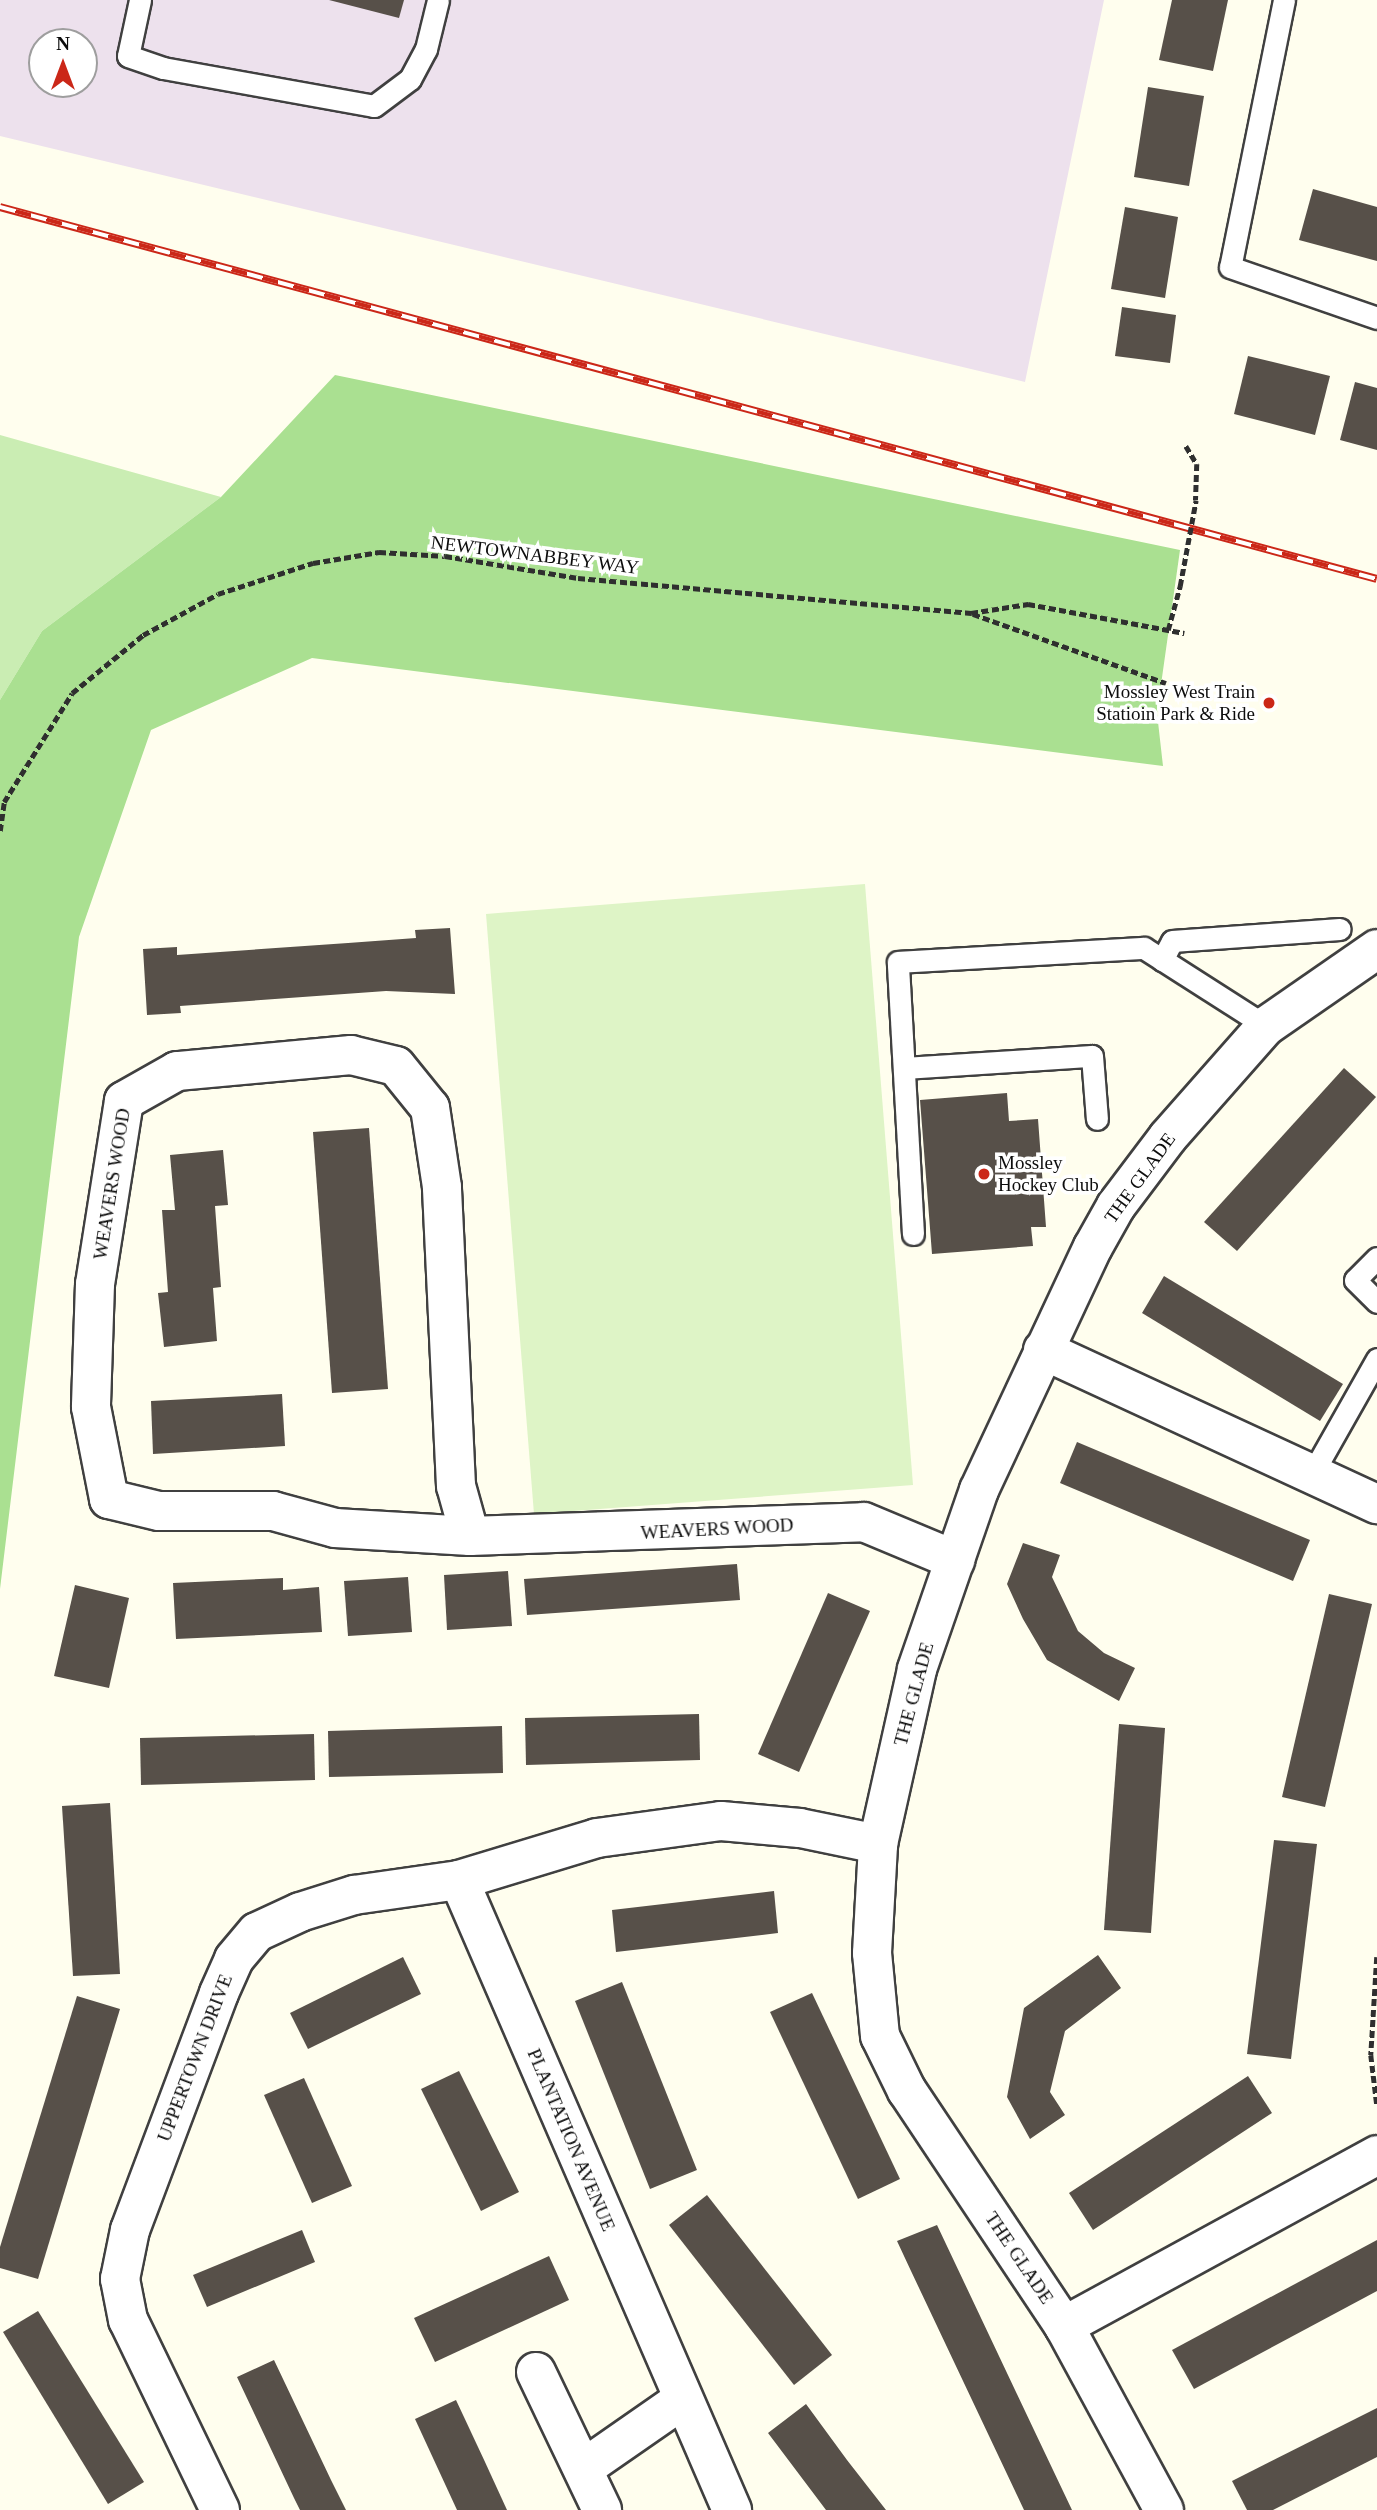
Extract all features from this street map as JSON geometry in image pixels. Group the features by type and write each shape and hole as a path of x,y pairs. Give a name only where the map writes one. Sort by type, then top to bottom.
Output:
{"street":[{"name":"THE GLADE","path":"1164,2510 1064,2326 907,2091 880,2036 872,1953 878,1844 917,1669 979,1490 1043,1350 1116,1206 1168,1137 1266,1026 1377,949"},
{"name":"WEAVERS WOOD","path":"470,1536 456,1486 442,1187 430,1108 396,1066 351,1055 177,1071 124,1101 95,1284 91,1407 109,1499 159,1511 273,1511 335,1528 470,1536 864,1522 955,1560"},
{"path":"1043,1350 1377,1504"},
{"name":"UPPERTOWN DRIVE","path":"220,2510 128,2320 120,2279 130,2230 219,1993 234,1959 257,1932 300,1912 354,1895 459,1880 597,1838 721,1821 800,1828 878,1844"},
{"name":"PLANTATION AVENUE","path":"459,1880 682,2400 732,2510"},
{"path":"1064,2326 1377,2155"},
{"path":"536,2372 602,2510"},
{"path":"584,2468 682,2400"}],"lane":[{"path":"140,0 128,55 163,68 374,106 410,79 426,49 438,0"},
{"path":"1284,0 1230,267 1377,318"},
{"path":"1162,960 1172,941 1340,929"},
{"path":"914,1234 898,961 1144,948 1266,1026"},
{"path":"904,1068 1092,1056 1097,1119"},
{"path":"1377,1258 1355,1280 1377,1302"},
{"path":"1312,1474 1377,1359"}],"path":[{"path":"1168,630 1180,586 1196,500 1196,464 1186,446"},
{"name":"NEWTOWNABBEY WAY","path":"0,831 4,802 72,693 143,635 218,594 313,563 379,552 432,555 578,578 971,613 1028,604 1184,633"},
{"path":"971,613 1166,683"},
{"path":"1377,1957 1371,2055 1377,2105"}],"shaded area":[{"path":"0,0 1104,0 1025,382 0,136"}],"green space":[{"path":"335,375 1180,550 1157,713 1163,766 312,658 151,730 79,937 0,1589 0,700 42,631 221,497"},
{"path":"0,435 221,497 42,631 0,700"},
{"path":"865,884 913,1485 534,1514 486,914"}],"building":[{"path":"329,0 404,0 399,18"},
{"path":"1172,0 1228,0 1213,71 1159,60"},
{"path":"1148,87 1204,96 1189,186 1134,177"},
{"path":"1313,189 1377,207 1377,261 1299,240"},
{"path":"1125,207 1178,217 1165,298 1111,289"},
{"path":"1122,307 1176,315 1170,363 1115,356"},
{"path":"1248,356 1330,376 1315,435 1234,414"},
{"path":"1355,382 1377,388 1377,450 1340,440"},
{"path":"450,928 455,994 386,991 180,1006 181,1013 147,1015 143,949 177,947 177,955 416,938 415,930"},
{"path":"1344,1068 1376,1097 1237,1251 1204,1222"},
{"name":"Mossley Hockey Club","path":"1007,1093 1009,1121 1038,1119 1046,1227 1031,1227 1033,1246 932,1254 920,1100"},
{"path":"369,1128 388,1389 332,1393 313,1132"},
{"path":"223,1150 228,1205 215,1206 221,1287 213,1288 217,1341 164,1347 158,1293 168,1292 162,1210 175,1210 170,1155"},
{"path":"1164,1276 1343,1384 1320,1421 1142,1313"},
{"path":"282,1394 285,1446 153,1454 151,1401"},
{"path":"1077,1442 1310,1540 1293,1581 1060,1483"},
{"path":"1023,1543 1060,1555 1052,1577 1078,1631 1104,1653 1135,1668 1119,1701 1047,1660 1023,1619 1007,1584"},
{"path":"737,1564 740,1600 527,1615 524,1579"},
{"path":"508,1571 512,1626 447,1630 444,1575"},
{"path":"408,1577 412,1632 348,1636 344,1581"},
{"path":"283,1578 283,1590 319,1587 322,1632 176,1639 173,1583"},
{"path":"75,1585 129,1598 109,1688 54,1676"},
{"path":"828,1593 870,1611 799,1772 758,1754"},
{"path":"1329,1594 1372,1604 1325,1807 1282,1797"},
{"path":"699,1714 700,1760 526,1765 525,1718"},
{"path":"1119,1724 1165,1728 1151,1933 1104,1930"},
{"path":"502,1726 503,1773 329,1777 328,1731"},
{"path":"314,1734 315,1780 141,1785 140,1738"},
{"path":"110,1803 120,1974 73,1976 62,1806"},
{"path":"1274,1840 1317,1844 1291,2059 1247,2054"},
{"path":"774,1891 778,1933 616,1952 612,1910"},
{"path":"1098,1955 1121,1988 1065,2031 1050,2092 1065,2115 1030,2139 1007,2097 1024,2008"},
{"path":"403,1957 421,1994 308,2049 290,2013"},
{"path":"622,1982 697,2170 650,2189 575,2001"},
{"path":"812,1993 900,2179 858,2199 770,2012"},
{"path":"77,1996 120,2009 38,2279 0,2268 0,2247"},
{"path":"459,2071 519,2192 481,2211 421,2089"},
{"path":"1248,2076 1272,2113 1093,2230 1069,2193"},
{"path":"304,2078 352,2186 312,2203 264,2095"},
{"path":"707,2195 832,2355 794,2385 669,2225"},
{"path":"937,2225 1072,2510 1024,2510 897,2241"},
{"path":"302,2230 315,2262 207,2307 193,2275"},
{"path":"1377,2240 1377,2291 1194,2389 1172,2350"},
{"path":"549,2256 569,2300 435,2362 414,2318"},
{"path":"38,2311 144,2482 108,2504 3,2332"},
{"path":"274,2360 346,2510 300,2510 294,2498 237,2377"},
{"path":"456,2400 507,2510 457,2510 415,2419"},
{"path":"806,2404 886,2510 826,2510 768,2433"},
{"path":"1377,2408 1377,2457 1273,2510 1247,2510 1232,2481"}],"railway":[{"path":"0,207 1377,579"}],"place":[{"name":"Mossley West Train Statioin Park & Ride","path":"1269,703"},
{"name":"Mossley Hockey Club","path":"984,1174"}]}
